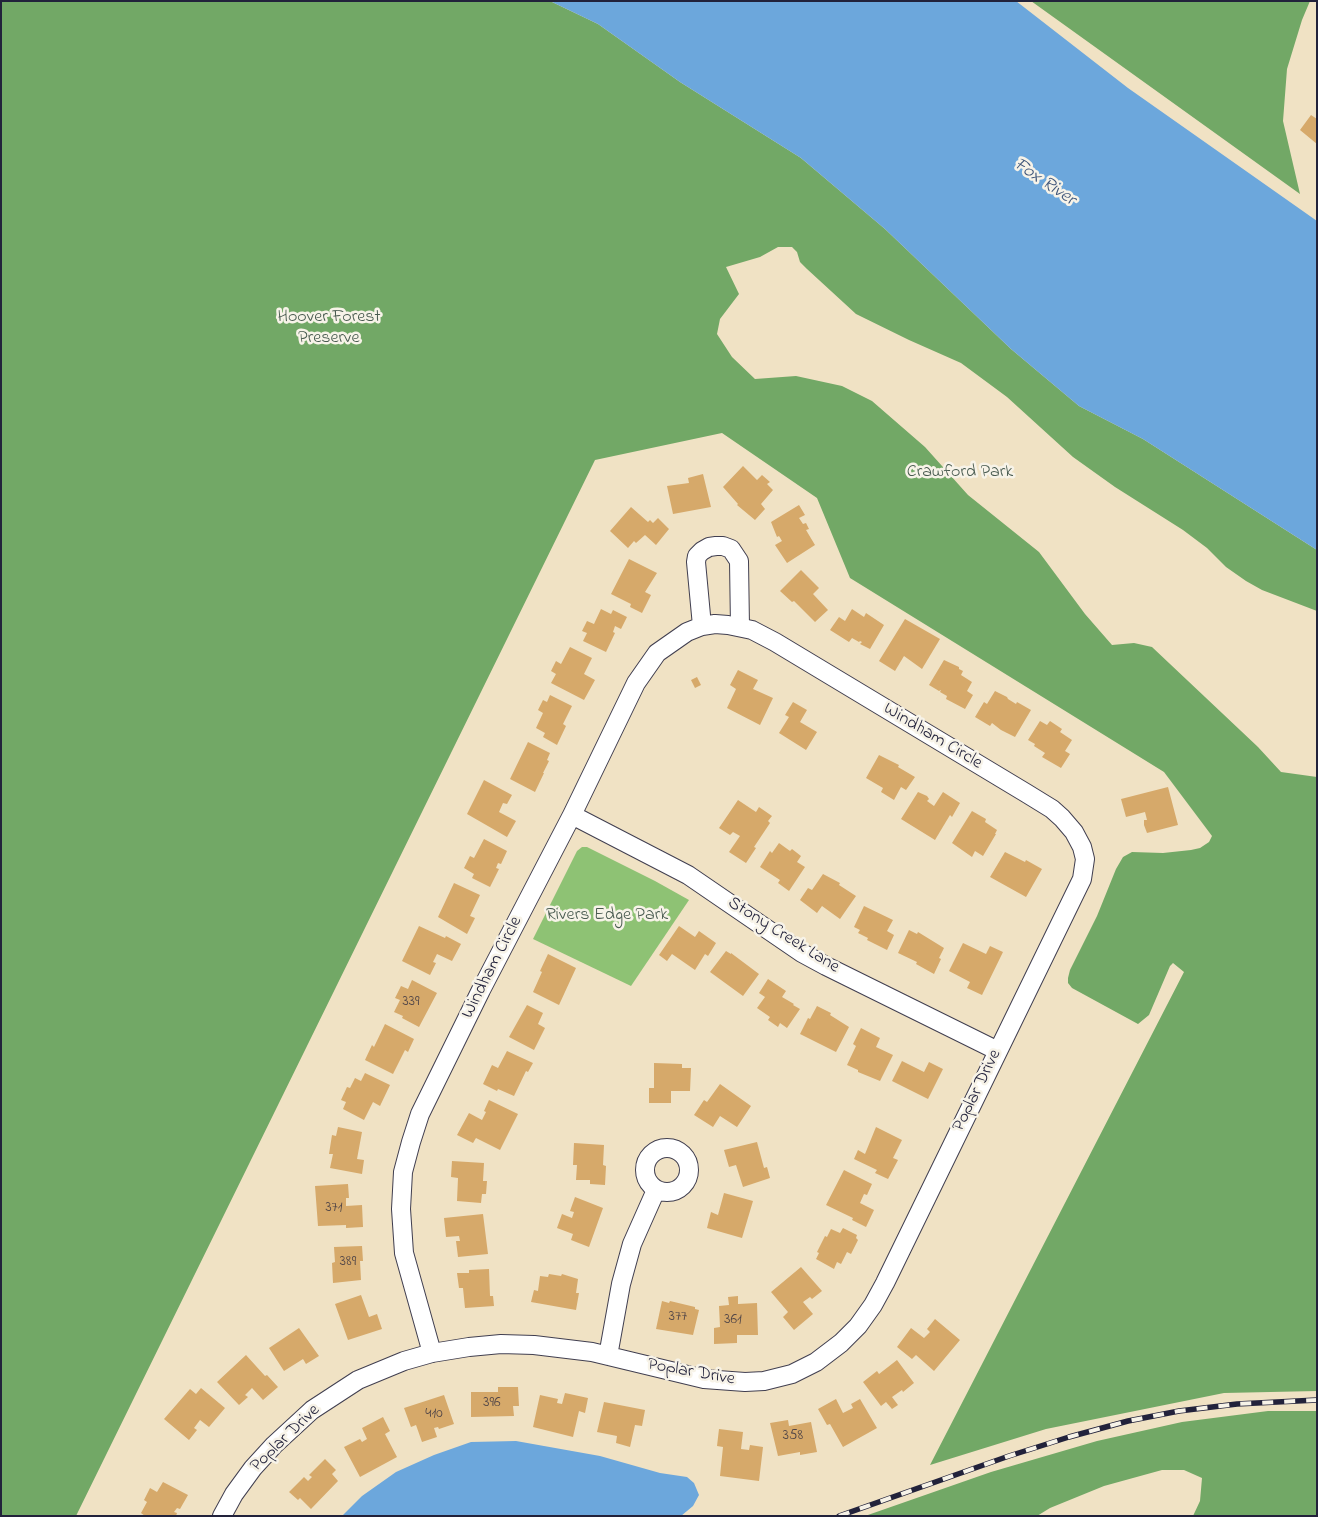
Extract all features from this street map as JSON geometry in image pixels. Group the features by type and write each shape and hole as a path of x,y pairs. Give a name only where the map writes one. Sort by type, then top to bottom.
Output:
{"street":[{"path":"702,626 697,556 702,550 709,547 724,546 731,549 737,555 739,561 740,627"},
{"name":"Windham Circle","path":"432,1353 404,1253 401,1209 403,1172 420,1114 480,990 572,816 636,683 657,653 670,643 687,632 702,626 715,624 752,630 775,642 1052,809 1074,832 1082,847 1085,859 1082,879"},
{"name":"Stony Creek Lane","path":"572,816 688,875 810,957 998,1051"},
{"name":"Poplar Drive","path":"222,1516 234,1494 253,1468 274,1445 312,1410 358,1380 378,1370 432,1353 469,1347 526,1344 608,1356 704,1379 745,1382 764,1381 792,1374 816,1362 841,1343 858,1326 885,1284 1082,879"},
{"path":"608,1356 621,1284 632,1244 656,1190"}],"green space":[{"name":"Hoover Forest Preserve","path":"1,1 550,1 598,24 680,82 801,158 885,229 1011,349 1079,406 1143,439 1317,550 1317,611 1262,590 1246,581 1226,567 1207,548 1183,530 1115,487 1073,457 1007,397 961,363 856,314 800,262 797,252 792,247 778,247 760,257 726,267 739,294 720,319 717,334 732,357 755,379 796,376 842,386 872,401 925,447 968,495 1039,552 1085,614 1112,645 1134,643 1152,647 1258,747 1281,772 1317,777 1317,1391 1224,1393 1046,1429 930,1465 1184,972 1173,963 1170,966 1149,1015 1138,1024 1072,988 1068,983 1070,970 1097,916 1116,869 1123,857 1132,852 1163,853 1200,848 1209,842 1212,836 1164,772 850,578 817,498 722,433 595,460 76,1516 1,1516"},
{"path":"1031,1 1310,1 1287,69 1283,121 1300,194"},
{"name":"Rivers Edge Park","path":"582,847 587,847 689,900 631,986 533,939 577,851"},
{"path":"1268,1411 1317,1411 1317,1516 1193,1516 1200,1501 1202,1478 1184,1470 1162,1470 1104,1486 1050,1508 1037,1516 865,1516 991,1472 1097,1441 1182,1422"}],"water":[{"name":"Fox River","path":"550,1 1016,1 1128,88 1317,221 1317,550 1143,439 1079,406 1011,349 885,229 801,158 680,82 598,24"},
{"path":"516,1441 600,1456 660,1473 687,1477 694,1483 699,1495 693,1506 681,1516 342,1516 362,1496 396,1472 434,1455 471,1442"}],"building":[{"path":"1311,115 1317,119 1317,144 1300,130"},
{"path":"743,466 757,480 762,475 770,482 767,484 773,490 761,504 765,509 755,520 737,505 723,487"},
{"path":"703,474 711,507 673,514 667,486 689,483 688,478"},
{"path":"799,505 805,515 799,518 803,524 806,523 809,529 806,530 815,545 787,563 775,545 782,541 779,536 777,537 771,522"},
{"path":"631,507 648,522 650,520 653,523 658,518 669,529 656,545 645,535 636,543 634,541 628,548 610,531"},
{"path":"629,559 657,573 645,592 651,595 642,613 630,607 631,604 611,594"},
{"path":"801,570 819,588 813,594 828,610 815,622 794,601 792,602 780,591"},
{"path":"601,609 611,614 613,610 627,617 621,629 615,626 613,632 615,633 606,652 583,641 587,633 582,631 587,621 594,624"},
{"path":"852,609 864,617 866,613 884,625 870,649 860,644 862,642 860,641 852,638 849,642 830,630 839,617 845,621"},
{"path":"905,619 940,639 922,669 904,656 895,671 879,661"},
{"path":"570,647 592,658 584,674 595,680 584,700 551,683 556,674 551,671 556,661 561,664"},
{"path":"944,660 959,667 963,671 961,675 972,682 967,691 973,695 965,709 946,699 947,696 940,692 941,690 939,691 929,685"},
{"path":"738,670 758,680 753,689 773,698 760,725 727,708 736,689 730,685"},
{"path":"697,677 701,685 695,688 691,680"},
{"path":"995,691 1016,704 1017,702 1031,710 1015,737 992,723 990,726 975,717 984,702 987,704"},
{"path":"550,695 572,706 563,724 566,726 557,745 543,737 545,733 536,728 543,713 538,710 543,700 547,702"},
{"path":"793,702 807,710 800,722 817,732 806,750 779,733 789,717 785,715"},
{"path":"1040,721 1047,725 1050,721 1062,729 1060,732 1072,740 1065,751 1070,754 1061,768 1042,757 1045,753 1028,740"},
{"path":"528,742 550,753 547,760 549,761 535,792 510,779"},
{"path":"879,755 899,765 898,767 915,777 906,790 901,787 894,800 881,792 883,788 866,778"},
{"path":"484,780 512,795 507,804 503,803 499,812 516,821 507,837 467,814"},
{"path":"1168,787 1178,825 1147,833 1144,825 1144,820 1147,820 1145,812 1126,817 1121,799"},
{"path":"918,792 927,796 929,799 927,801 934,806 943,792 960,803 952,817 950,815 935,840 901,819"},
{"path":"738,800 756,812 759,807 772,816 768,821 770,823 746,863 729,852 740,836 733,832 730,835 719,828"},
{"path":"972,811 986,819 985,822 997,830 983,856 975,851 972,857 952,843"},
{"path":"484,839 507,851 501,864 498,863 496,868 499,869 490,887 472,878 474,874 464,868 470,856 474,858"},
{"path":"779,843 801,856 797,862 805,867 789,891 778,883 780,880 760,867 770,851 772,853"},
{"path":"1005,852 1042,869 1026,897 990,877"},
{"path":"823,874 840,883 839,885 856,896 840,919 822,906 817,913 800,900 808,888 812,890"},
{"path":"454,883 480,895 470,916 475,918 467,934 438,917"},
{"path":"864,906 893,920 887,931 894,935 887,950 867,940 868,938 858,933 860,930 854,927"},
{"path":"419,926 461,944 452,961 437,954 433,962 436,963 430,975 402,961"},
{"path":"679,926 695,937 699,931 716,943 708,956 705,954 695,970 672,954 667,961 659,955"},
{"path":"909,930 917,934 918,932 944,948 934,974 916,964 917,962 898,953"},
{"path":"963,943 986,954 990,946 1003,952 982,995 967,988 970,982 949,971"},
{"path":"726,951 759,974 743,996 710,972"},
{"path":"548,954 576,968 559,1005 533,992"},
{"path":"768,979 786,991 782,997 800,1009 787,1028 780,1023 778,1027 768,1020 770,1017 757,1008 765,997 759,993"},
{"path":"412,980 437,993 419,1027 394,1012 400,1000 395,998 401,986 408,989"},
{"path":"527,1005 543,1013 538,1024 545,1028 534,1050 509,1037"},
{"path":"817,1006 831,1013 830,1015 849,1027 836,1052 800,1034"},
{"path":"385,1024 414,1039 408,1052 405,1050 393,1074 365,1060 372,1045 374,1047"},
{"path":"861,1028 880,1038 876,1047 893,1055 880,1081 847,1065 856,1046 853,1044"},
{"path":"507,1051 533,1063 528,1072 526,1071 514,1096 483,1084 492,1065 498,1068"},
{"path":"902,1061 924,1072 929,1062 943,1069 928,1099 892,1081"},
{"path":"654,1063 682,1064 682,1068 691,1068 690,1091 671,1091 671,1103 649,1103 649,1088 654,1088"},
{"path":"365,1073 390,1085 380,1106 373,1102 364,1120 343,1109 346,1102 341,1100 347,1087 350,1088 355,1078 361,1081"},
{"path":"720,1084 751,1106 737,1127 720,1116 713,1127 694,1115 704,1100 707,1102"},
{"path":"489,1100 518,1114 500,1150 476,1138 473,1143 457,1135 469,1113 482,1120"},
{"path":"338,1127 362,1132 357,1159 364,1160 362,1174 330,1168 333,1154 329,1154 332,1135 336,1136"},
{"path":"876,1127 902,1140 893,1158 898,1160 888,1179 875,1173 877,1170 854,1159 858,1150 865,1154"},
{"path":"757,1142 764,1168 767,1167 770,1178 743,1187 736,1165 729,1167 724,1150"},
{"path":"574,1143 604,1145 605,1185 590,1184 590,1180 576,1180 577,1165 573,1165"},
{"path":"452,1161 484,1163 483,1181 487,1181 486,1194 482,1194 481,1203 457,1201 458,1178 451,1177"},
{"path":"844,1170 872,1184 867,1195 864,1194 860,1203 874,1210 866,1227 852,1220 853,1218 826,1205"},
{"path":"348,1184 349,1198 346,1198 346,1206 362,1205 363,1227 346,1228 346,1225 318,1226 315,1186"},
{"path":"724,1193 753,1201 742,1238 707,1228 711,1212 718,1215"},
{"path":"575,1197 603,1208 589,1247 571,1240 573,1234 557,1228 562,1214 572,1218 574,1212 570,1211"},
{"path":"483,1214 488,1254 458,1257 456,1241 460,1241 459,1236 446,1237 444,1218"},
{"path":"843,1228 857,1235 856,1238 858,1240 851,1254 847,1252 841,1264 837,1262 834,1269 816,1259 819,1253 817,1252 831,1229 840,1233"},
{"path":"362,1246 363,1261 360,1261 361,1280 333,1283 332,1263 335,1262 334,1247"},
{"path":"801,1267 822,1291 812,1299 810,1297 803,1302 813,1314 794,1330 783,1317 788,1312 771,1292"},
{"path":"489,1269 490,1296 493,1296 494,1306 465,1308 463,1288 459,1288 457,1273"},
{"path":"549,1274 561,1276 562,1274 578,1279 576,1293 579,1293 576,1310 531,1302 534,1290 538,1291 540,1276 548,1277"},
{"path":"361,1295 369,1317 377,1314 382,1329 348,1340 335,1304"},
{"path":"738,1296 738,1304 757,1303 758,1335 737,1335 737,1343 714,1344 714,1328 720,1327 719,1306 729,1305 728,1297"},
{"path":"662,1301 695,1307 695,1309 699,1310 693,1335 656,1329"},
{"path":"935,1319 960,1340 934,1371 916,1355 912,1359 897,1347 911,1328 924,1338 930,1332 927,1329"},
{"path":"299,1328 319,1356 306,1364 303,1359 284,1371 269,1348"},
{"path":"246,1355 278,1387 263,1400 252,1388 245,1395 248,1397 239,1405 217,1382"},
{"path":"897,1360 914,1383 903,1392 902,1390 892,1397 898,1405 892,1409 886,1402 881,1406 863,1382 877,1371 879,1374"},
{"path":"498,1387 518,1387 519,1406 513,1406 514,1416 471,1417 471,1392 498,1392"},
{"path":"201,1388 225,1408 209,1427 200,1420 194,1428 197,1430 189,1440 164,1419 190,1389 196,1394"},
{"path":"565,1393 588,1398 585,1413 579,1411 573,1437 533,1427 540,1395 558,1399 557,1403 562,1404"},
{"path":"444,1395 454,1424 439,1429 438,1427 434,1428 437,1437 422,1442 416,1425 411,1427 404,1408"},
{"path":"836,1399 843,1413 853,1408 851,1404 860,1399 877,1428 843,1447 830,1424 827,1425 818,1409"},
{"path":"604,1402 645,1410 642,1426 635,1425 630,1447 616,1443 617,1436 597,1432"},
{"path":"383,1417 390,1431 385,1434 397,1457 360,1477 344,1447 360,1439 362,1442 367,1439 362,1428"},
{"path":"788,1420 789,1426 811,1422 817,1452 800,1455 800,1452 778,1456 770,1423"},
{"path":"719,1429 743,1432 741,1449 749,1450 750,1445 763,1447 759,1481 720,1476 723,1447 717,1446"},
{"path":"325,1459 336,1470 332,1474 338,1481 311,1509 300,1498 298,1500 289,1492 304,1477 308,1481 312,1477 309,1475"},
{"path":"163,1482 188,1495 180,1509 177,1508 174,1512 177,1513 176,1516 145,1516 141,1513 147,1502 144,1500 150,1488 157,1492"}],"railway":[{"path":"839,1516 1009,1456 1128,1421 1179,1411 1237,1404 1317,1400"}],"park label":[{"name":"Crawford Park","path":"960,473"}]}
